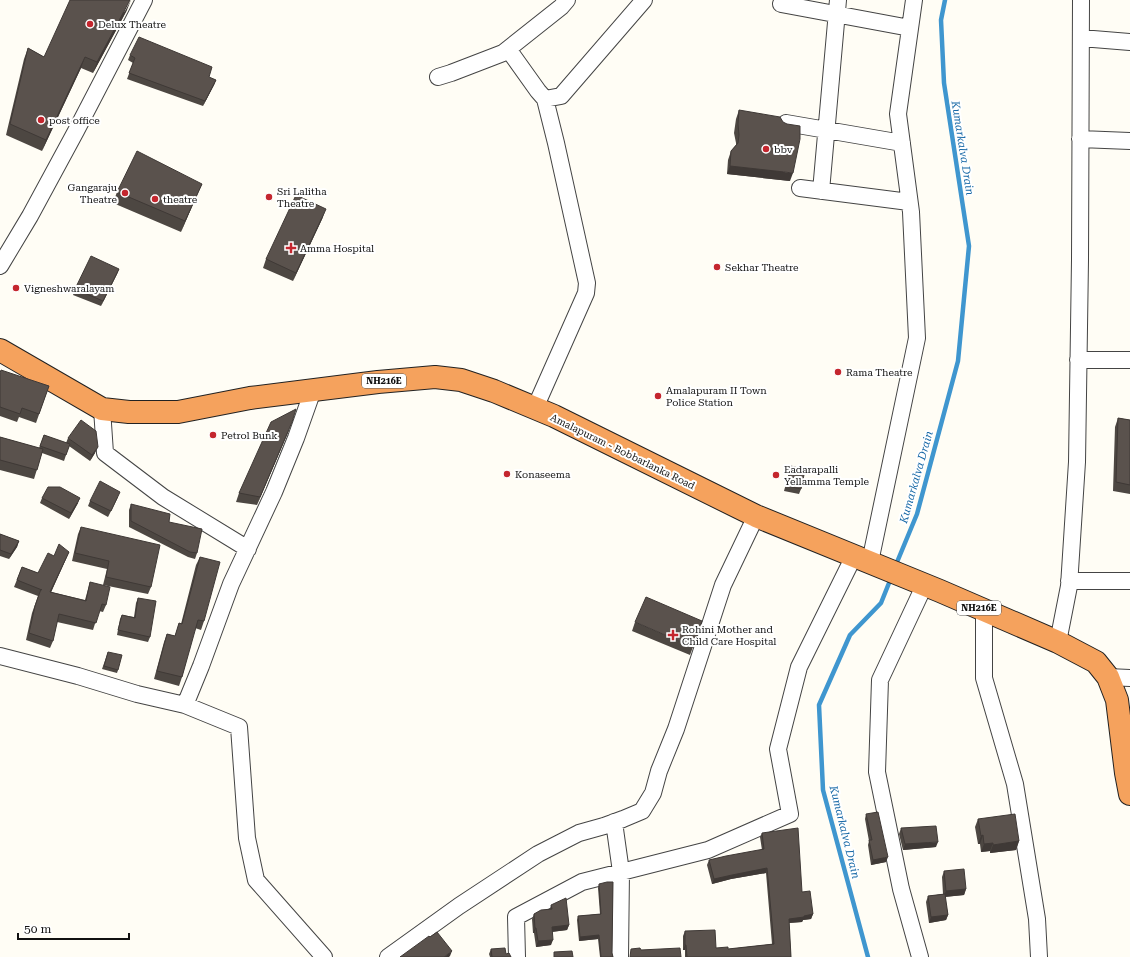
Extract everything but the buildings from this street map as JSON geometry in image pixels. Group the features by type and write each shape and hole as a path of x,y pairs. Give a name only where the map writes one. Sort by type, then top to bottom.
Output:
{"highway":[{"name":"Amalapuram - Bobbarlanka Road","path":"0,350 102,409 129,412 178,412 250,398 378,382 434,377 460,380 494,391 554,416 756,516 924,584 1058,642 1096,662 1108,677 1117,700 1129,780"}],"street":[{"path":"0,266 34,210 144,0"},
{"path":"438,77 503,53 561,7 567,0"},
{"path":"545,99 561,96 644,0"},
{"path":"517,957 516,917 582,882 708,850 790,814 778,749 799,667 878,566 917,338 909,202 898,114 914,0"},
{"path":"1058,642 1069,581 1076,462 1080,260 1081,0"},
{"path":"781,4 837,7 910,28"},
{"path":"821,191 837,7"},
{"path":"1081,38 1130,42"},
{"path":"508,49 545,99 587,283 586,293 535,408"},
{"path":"786,123 902,143"},
{"path":"1080,139 1130,141"},
{"path":"800,188 909,202"},
{"path":"1078,360 1130,360"},
{"path":"185,705 202,666 231,584 274,492 296,438 313,390"},
{"path":"102,409 105,453 163,498 248,549"},
{"path":"388,957 459,906 538,854 579,833 642,811 653,793 659,772 676,729 723,585 756,516"},
{"path":"1069,581 1130,581"},
{"path":"920,957 901,889 877,772 880,680 924,584"},
{"path":"984,610 984,678 1015,784 1037,919 1039,957"},
{"path":"0,656 78,676 137,694 185,705 239,727 247,838 256,880 324,957"},
{"path":"1108,677 1130,678"},
{"path":"614,822 621,872 620,957"}],"waterway":[{"name":"Kumarkalva Drain","path":"895,567 917,514 958,361 969,246 944,83 941,20 945,0"},
{"name":"Kumarkalva Drain","path":"868,957 823,790 819,705 850,635 881,603 891,578"}],"place":[{"name":"Delux Theatre","path":"90,24"},
{"name":"post office","path":"41,120"},
{"name":"bbv","path":"766,149"},
{"name":"Gangaraju Theatre","path":"125,193"},
{"name":"Sri Lalitha Theatre","path":"269,197"},
{"name":"theatre","path":"155,199"},
{"name":"Amma Hospital","path":"291,248"},
{"name":"Sekhar Theatre","path":"717,267"},
{"name":"Vigneshwaralayam","path":"16,288"},
{"name":"Rama Theatre","path":"838,372"},
{"name":"Amalapuram II Town Police Station","path":"658,396"},
{"name":"Petrol Bunk","path":"213,435"},
{"name":"Konaseema","path":"507,474"},
{"name":"Eadarapalli Yellamma Temple","path":"776,475"},
{"name":"Rohini Mother and Child Care Hospital","path":"673,635"}]}
